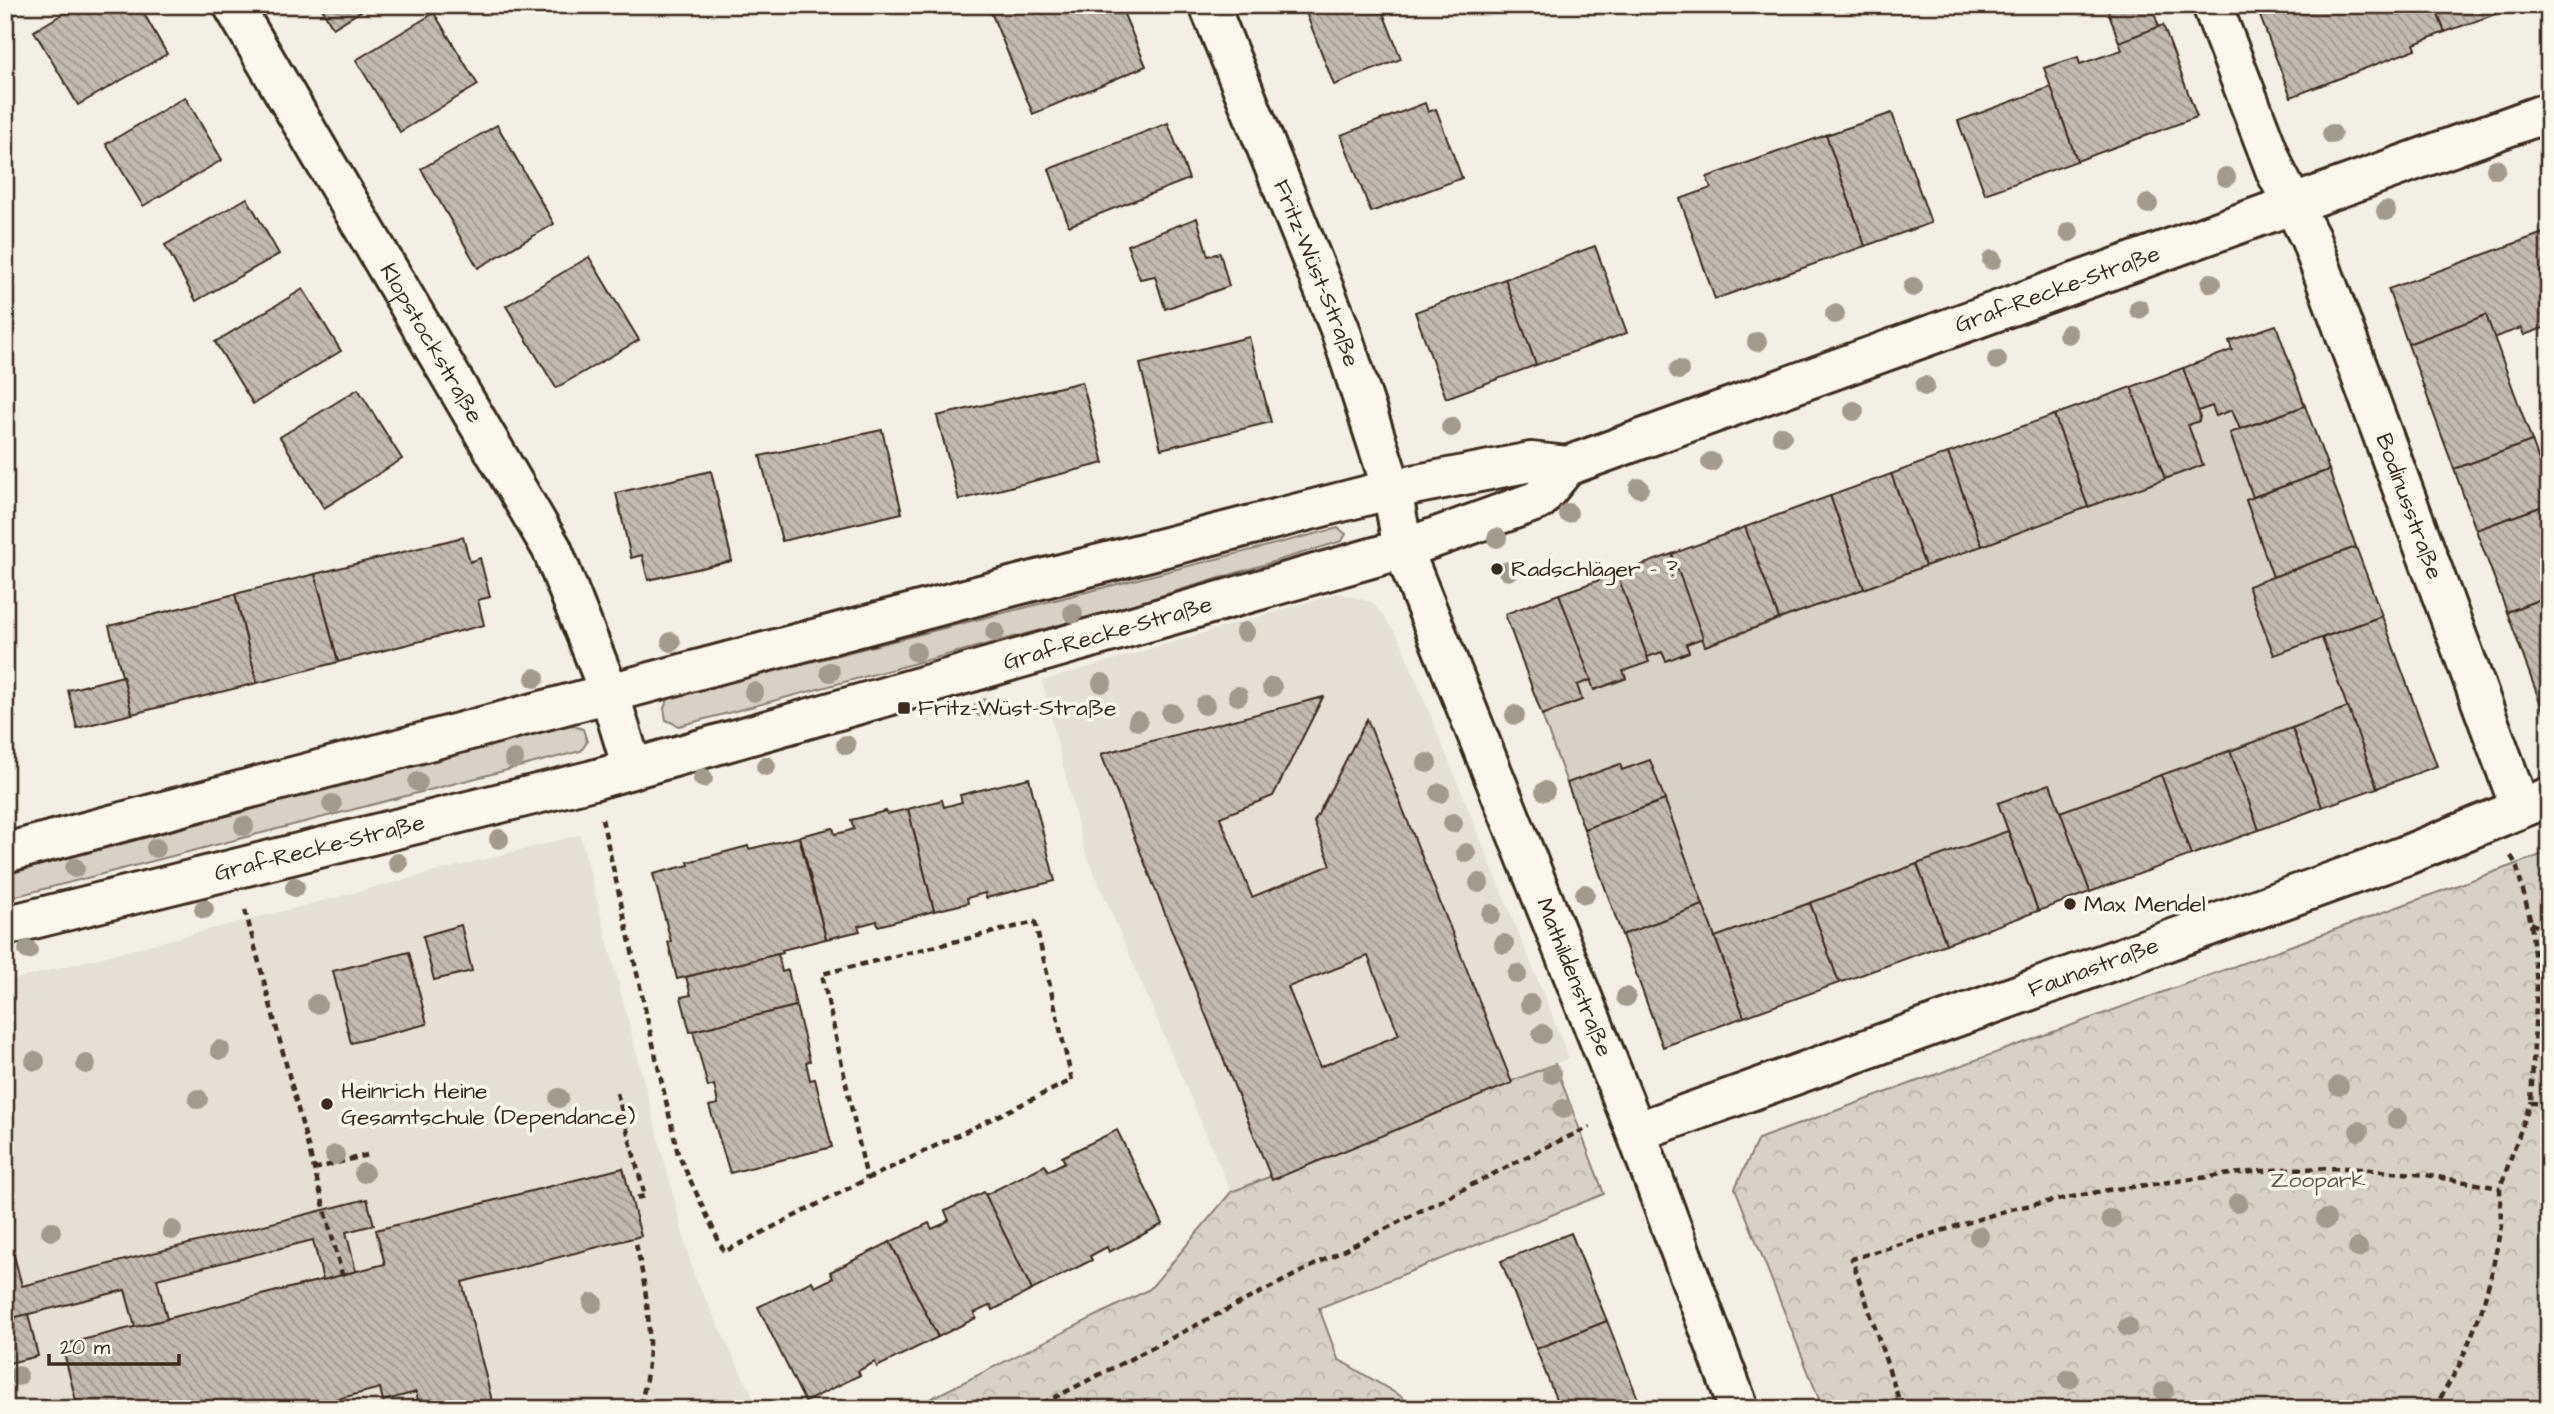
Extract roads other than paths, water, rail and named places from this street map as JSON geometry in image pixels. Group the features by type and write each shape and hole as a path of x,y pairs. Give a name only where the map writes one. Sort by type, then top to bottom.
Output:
{"street":[{"name":"Klopstockstraße","path":"233,5 552,549 609,692"},
{"name":"Fritz-Wüst-Straße","path":"1209,5 1340,329 1392,489 1403,549"},
{"name":"Bodinusstraße","path":"2212,5 2276,172 2310,237 2519,809"},
{"name":"Graf-Recke-Straße","path":"5,853 609,692 1392,489 1531,462 1567,466 2549,112"},
{"name":"Graf-Recke-Straße","path":"5,926 593,780 1403,549 1539,500 1567,466"},
{"name":"Mathildenstraße","path":"1403,549 1631,1121 1739,1409"},
{"path":"609,692 632,768"},
{"name":"Faunastraße","path":"1631,1121 2404,856 2519,809"}],"place":[{"name":"Radschläger - ?","path":"1497,569"},
{"name":"Fritz-Wüst-Straße","path":"904,708"},
{"name":"Max Mendel","path":"2070,904"},
{"name":"Heinrich Heine Gesamtschule (Dependance)","path":"327,1104"}],"park label":[{"name":"Zoopark","path":"2318,1180"}]}
